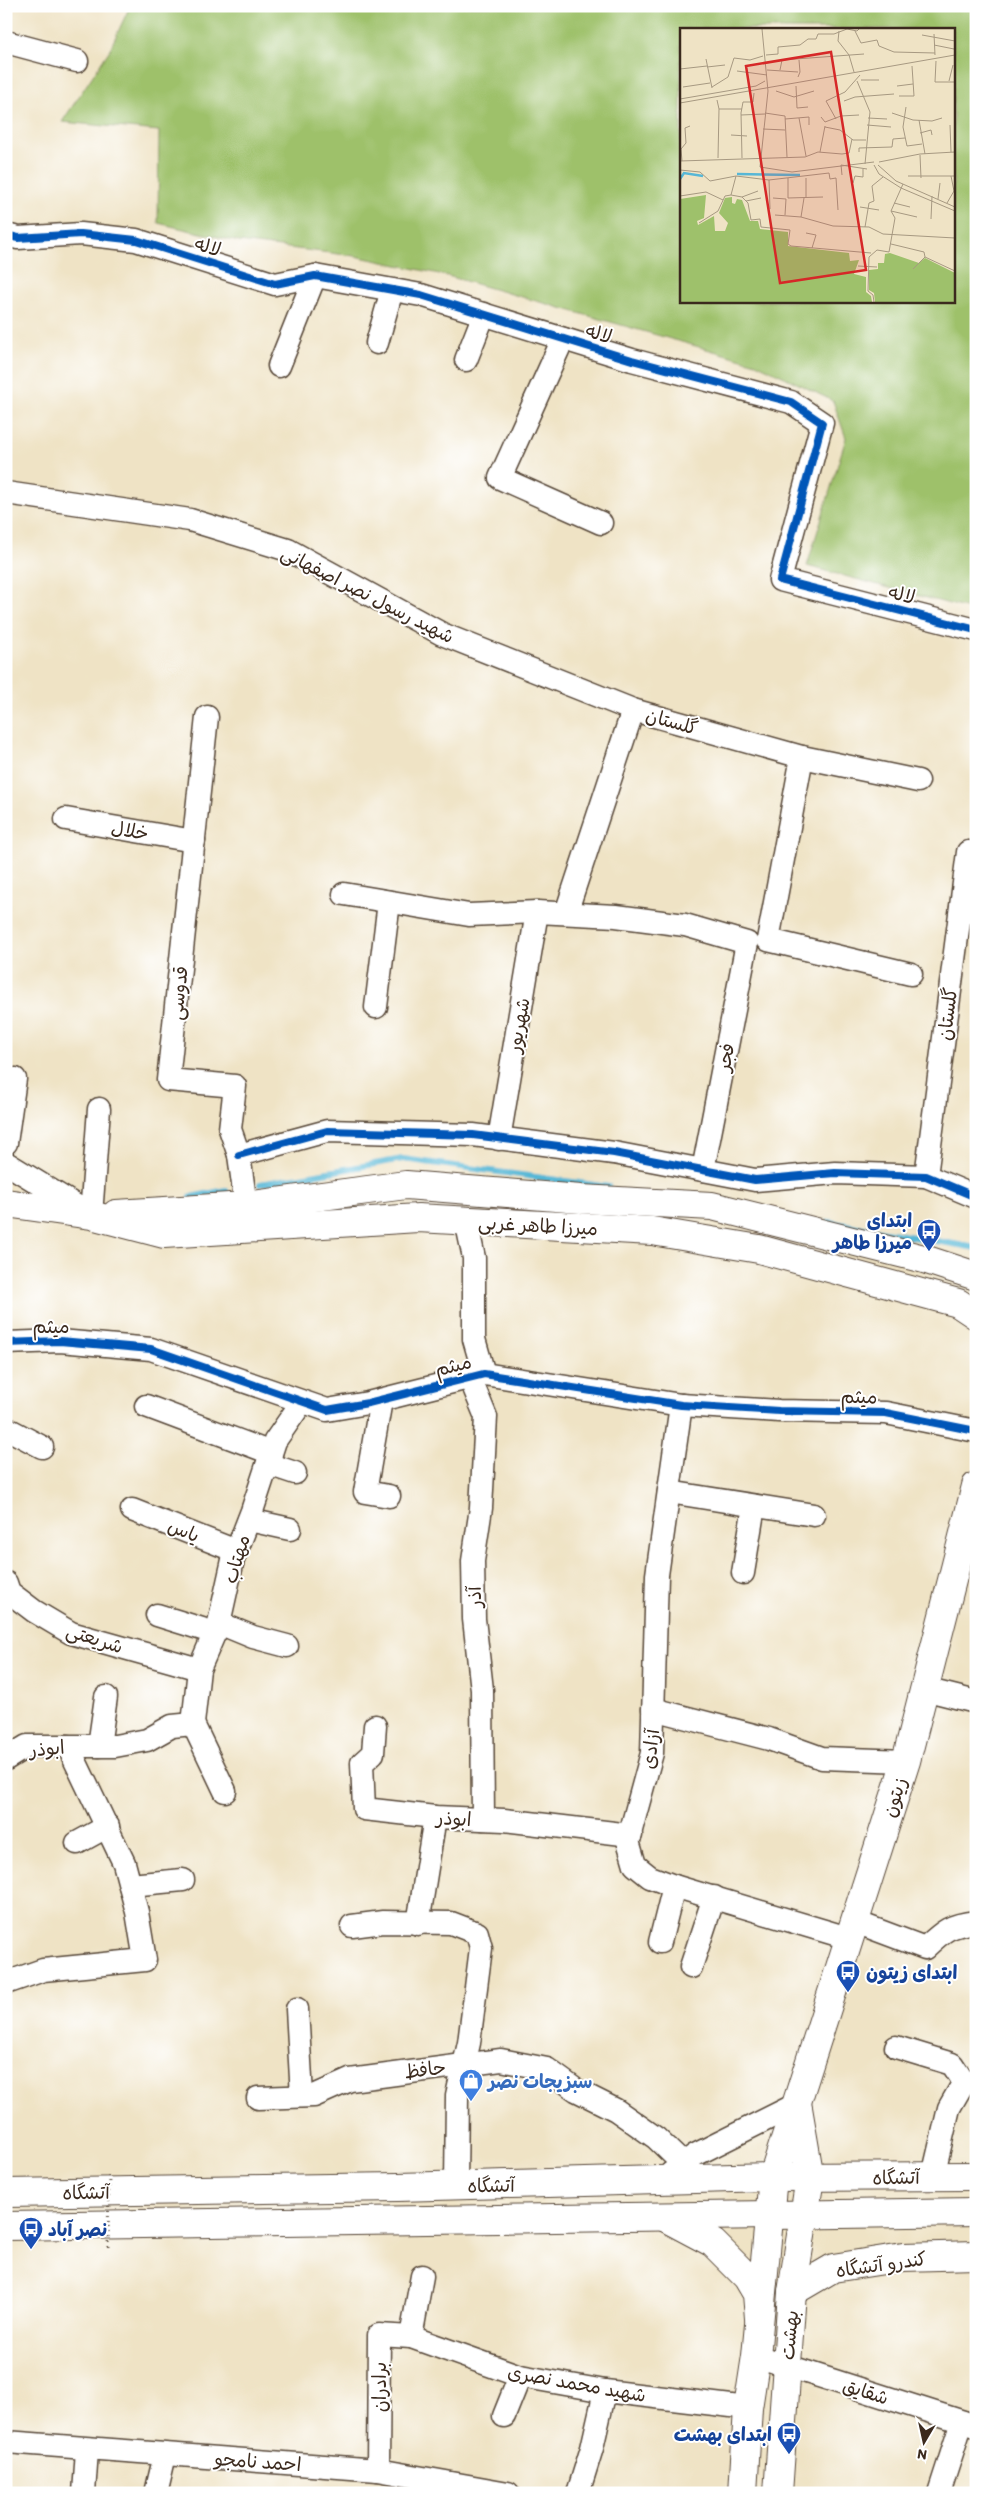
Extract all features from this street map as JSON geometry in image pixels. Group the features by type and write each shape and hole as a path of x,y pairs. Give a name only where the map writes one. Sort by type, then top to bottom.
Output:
{"main road":[{"name":"میرزا طاهر غربی","path":"91,1215 246,1206 406,1185 580,1199 712,1206 924,1259 976,1276"},
{"name":"میرزا طاهر غربی","path":"6,1202 91,1215 164,1234 418,1218 652,1231 759,1249 958,1303 976,1316"},
{"name":"زیتون","path":"773,2177 906,1761 976,1486"},
{"name":"زیتون","path":"797,2104 810,2178"},
{"name":"آتشگاه","path":"6,2193 659,2182 773,2177 976,2176"},
{"name":"بهشت","path":"744,2493 748,2408 756,2356 773,2177"},
{"name":"بهشت","path":"778,2493 792,2292 810,2178"},
{"name":"آتشگاه","path":"6,2226 665,2217 769,2213 976,2212"},
{"path":"665,2217 713,2243 747,2278 757,2294 759,2318"},
{"name":"کندرو آتشگاه","path":"792,2292 833,2268 903,2257 976,2255"}],"street":[{"path":"6,42 77,61"},
{"name":"لاله","path":"6,235 18,238 81,234 136,240 276,284 315,276 421,295 632,360 791,402 822,423 780,580 976,630"},
{"path":"279,366 315,276"},
{"path":"377,343 392,290"},
{"path":"466,360 484,314"},
{"path":"563,338 500,478 601,523"},
{"name":"شهید رسول نصر اصفهانی","path":"6,492 190,520 288,550 442,634 633,710"},
{"name":"گلستان","path":"566,913 633,710 802,757 918,781"},
{"name":"قدوسی","path":"207,717 168,1080 235,1086 230,1129 239,1155 246,1206"},
{"path":"802,757 768,940 911,974"},
{"name":"خلال","path":"66,819 194,841"},
{"name":"گلستان","path":"926,1176 968,852"},
{"path":"344,894 469,915 537,912 566,913"},
{"path":"376,1007 389,902"},
{"name":"شهریور","path":"499,1139 537,912"},
{"name":"فجر","path":"566,913 616,916 685,925 747,943 703,1170"},
{"path":"6,1143 14,1079"},
{"path":"6,1163 91,1215 99,1110"},
{"path":"239,1155 327,1131 473,1135 614,1153 755,1180 836,1173 926,1176 976,1197"},
{"name":"آذر","path":"466,1220 474,1258 474,1339 477,1376 486,1417 481,1508 472,1561 474,1619 482,1690 483,1819"},
{"name":"میثم","path":"6,1343 60,1342 151,1349 327,1410 381,1400 477,1376 681,1405 779,1411 886,1413 976,1431"},
{"path":"381,1400 365,1492 389,1496"},
{"name":"مهتاب","path":"193,1724 199,1669 217,1628 236,1551 249,1520 275,1441 302,1402"},
{"name":"آزادی","path":"681,1405 657,1575 652,1753 628,1841 635,1865 650,1877 674,1886 926,1948 938,1935 955,1925 976,1922"},
{"path":"146,1406 270,1458 295,1473"},
{"path":"6,1428 42,1447"},
{"path":"669,1492 814,1515"},
{"path":"744,1573 754,1506"},
{"name":"یاس","path":"132,1510 236,1551"},
{"path":"249,1520 290,1529"},
{"name":"شریعتی","path":"6,1583 9,1592 28,1607 71,1633 199,1669"},
{"path":"157,1616 217,1628 287,1646"},
{"path":"924,1689 976,1702"},
{"path":"99,1746 106,1697"},
{"path":"654,1709 769,1739 822,1758 906,1761"},
{"path":"193,1724 225,1791"},
{"name":"ابوذر","path":"6,1759 27,1746 99,1746 147,1740 172,1726 193,1724"},
{"name":"ابوذر","path":"375,1726 373,1753 362,1764 364,1809 435,1817 483,1819 630,1835"},
{"path":"6,1983 43,1970 145,1960 137,1912 124,1863 108,1826 68,1746"},
{"path":"418,1924 435,1817"},
{"path":"77,1843 108,1826"},
{"path":"130,1885 183,1880"},
{"path":"660,1942 674,1886"},
{"path":"691,1967 714,1897"},
{"path":"352,1926 383,1922 418,1924 451,1922 477,1933 480,1948 465,2065 457,2095 456,2186"},
{"path":"297,2010 302,2096"},
{"path":"896,2047 952,2064 970,2082 949,2108 933,2176"},
{"name":"حافظ","path":"258,2098 314,2096 350,2080 501,2060 547,2069 576,2090 624,2115 656,2138 683,2164"},
{"path":"659,2182 695,2155 797,2104"},
{"path":"411,2337 422,2276"},
{"name":"برادران","path":"378,2470 379,2336 411,2337"},
{"name":"شهید محمد نصری","path":"411,2337 520,2376 605,2390 748,2408"},
{"name":"شقایق","path":"756,2356 969,2424"},
{"path":"504,2416 520,2376"},
{"path":"578,2493 589,2457 605,2390"},
{"path":"939,2493 969,2424"},
{"name":"احمد نامجو","path":"6,2442 88,2450 378,2470 508,2493"},
{"path":"84,2493 88,2450"},
{"path":"156,2493 165,2455"}],"path":[{"path":"108,2247 110,2172"}],"green space":[{"path":"130,6 976,6 976,611 807,566 846,438 833,401 756,363 444,275 355,256 239,242 158,223 159,131 62,122 109,51"}],"waterway":[{"path":"260,1184 403,1159 609,1187"},
{"path":"191,1197 226,1190"},
{"path":"829,1222 976,1248"}],"cycle path":[{"path":"6,235 18,238 81,234 136,240 275,284 315,276 421,295 632,360 791,402 822,423 780,580 976,630"},
{"path":"239,1155 327,1131 473,1135 614,1153 755,1180 835,1173 926,1176 976,1197"},
{"path":"6,1343 60,1341 151,1349 327,1410 368,1403 484,1374 681,1405 779,1411 886,1413 976,1431"}],"place":[{"name":"ابتدای میرزا طاهر","path":"929,1252"},
{"name":"ابتدای زیتون","path":"848,1993"},
{"name":"سبزیجات نصر","path":"471,2102"},
{"name":"نصر آباد","path":"31,2250"},
{"name":"ابتدای بهشت","path":"789,2455"}]}
